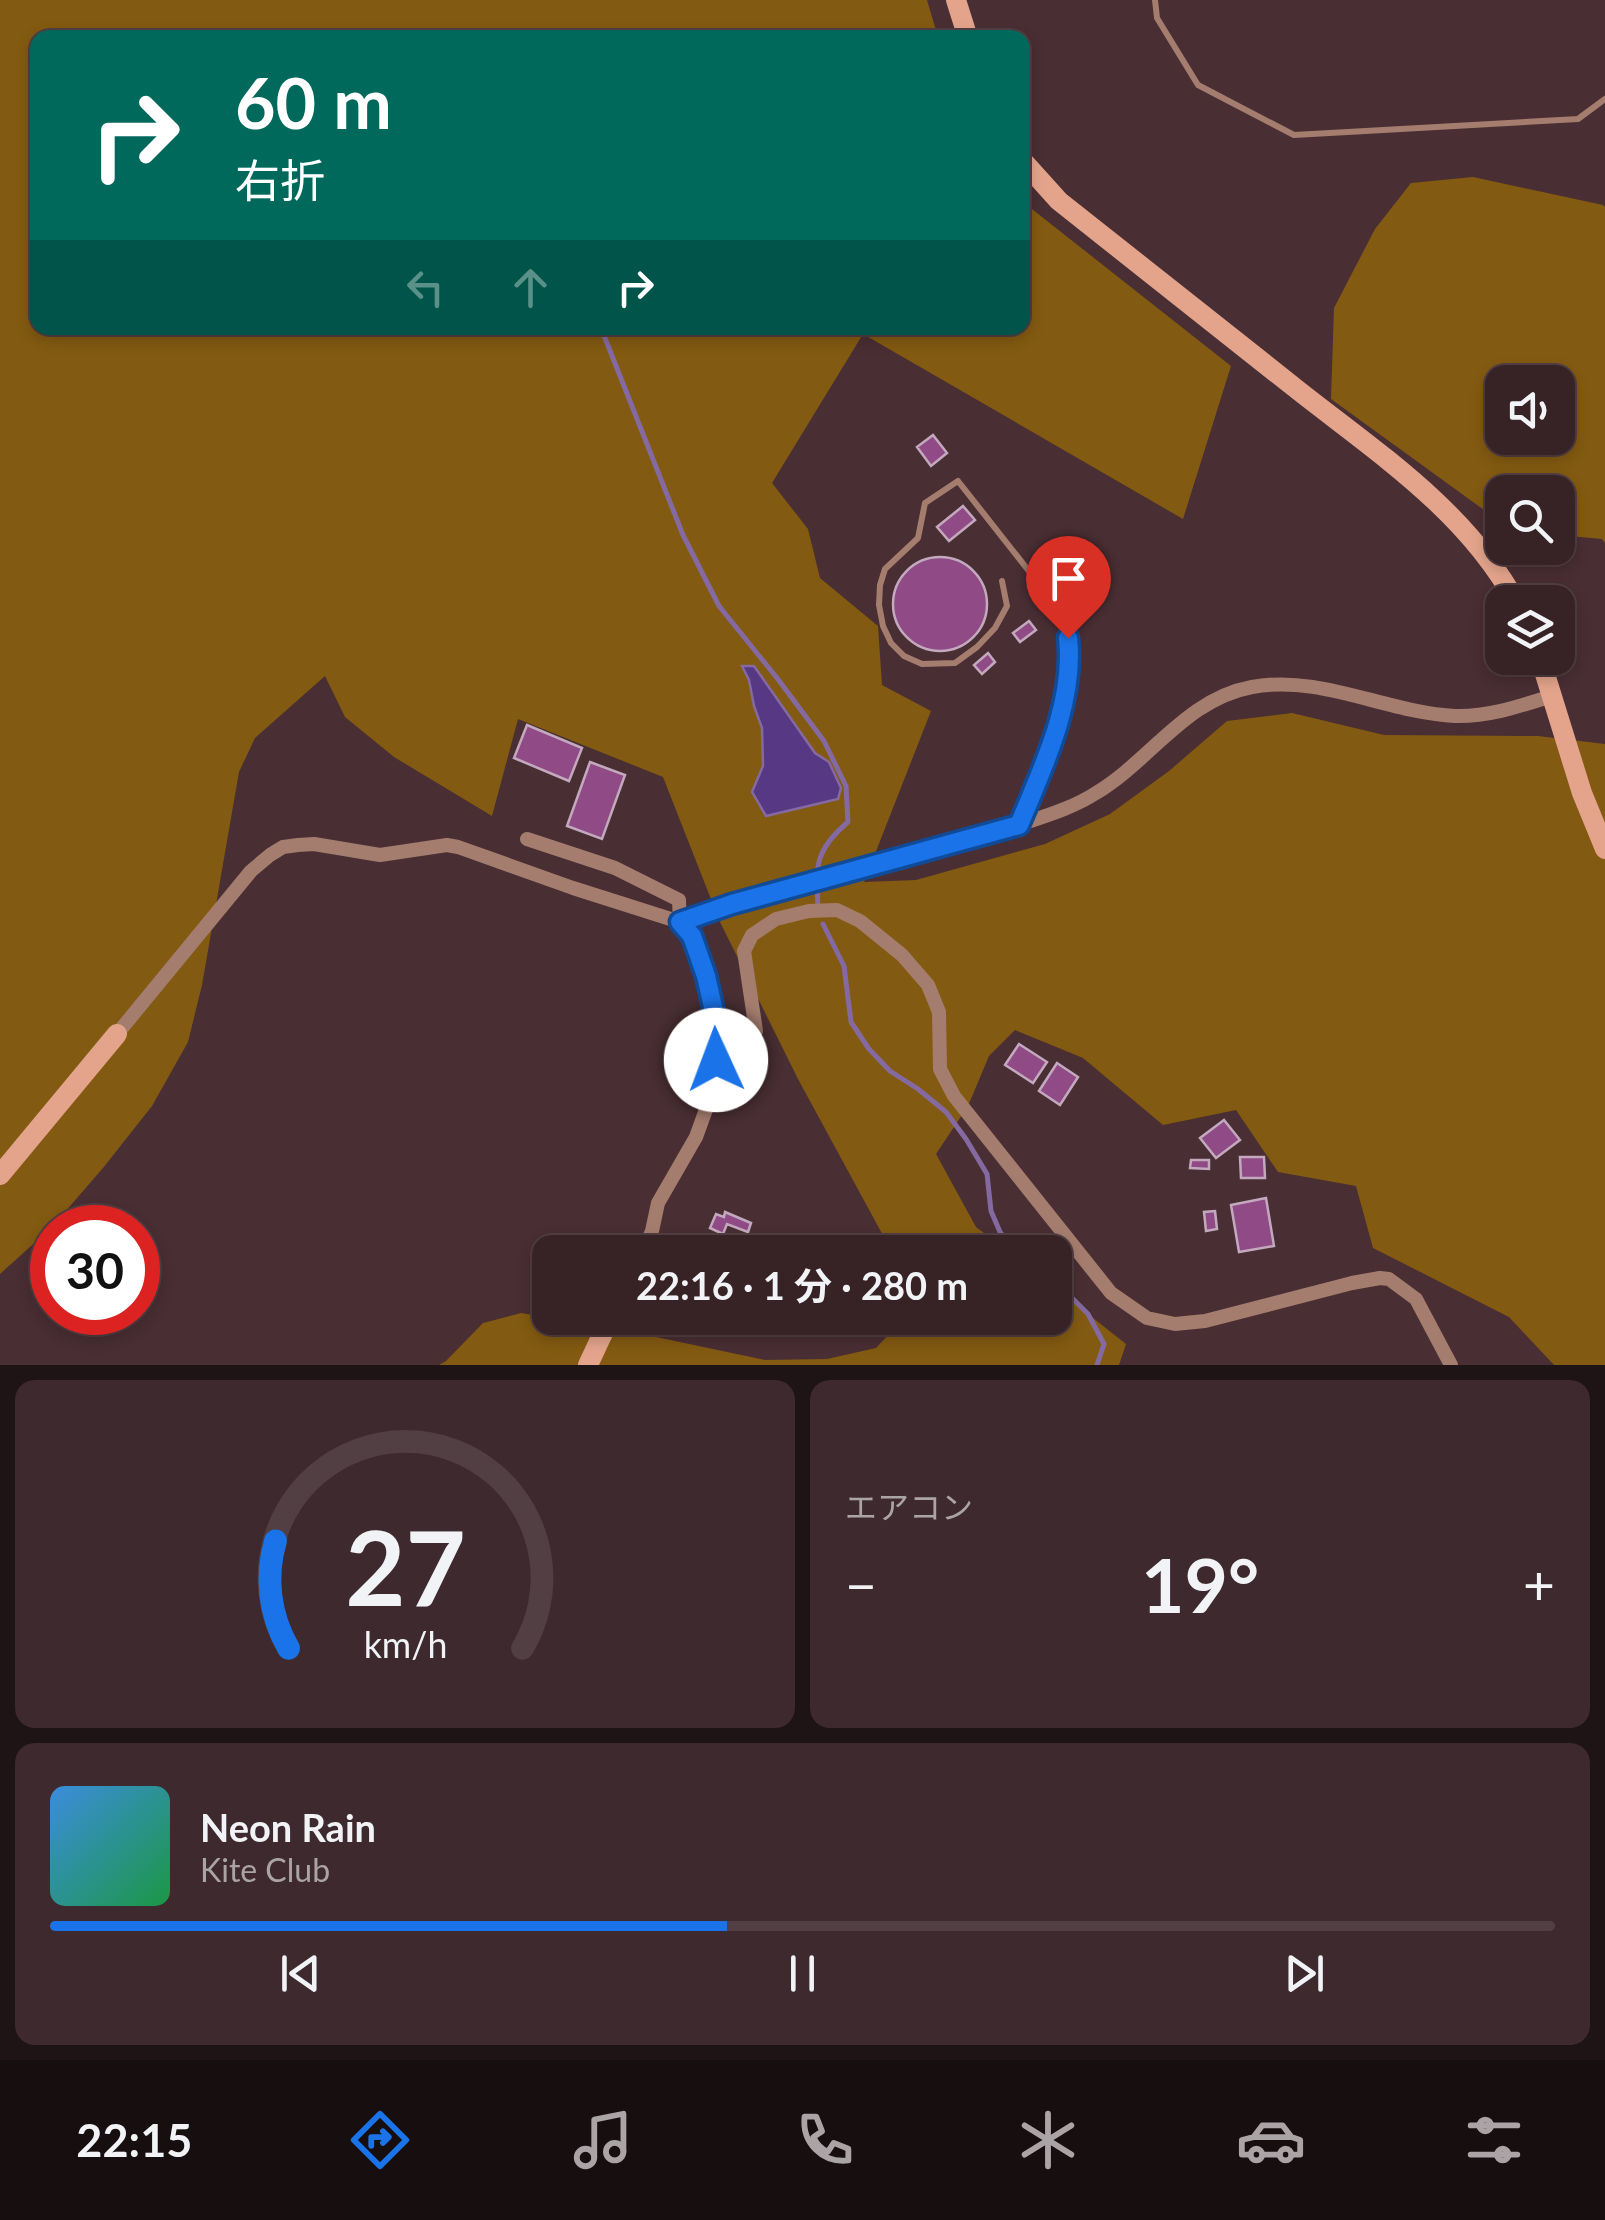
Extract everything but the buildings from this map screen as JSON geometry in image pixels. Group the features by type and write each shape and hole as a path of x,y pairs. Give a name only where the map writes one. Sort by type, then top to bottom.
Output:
{"street":[{"path":"956,0 965,30"},
{"path":"1030,169 1059,201 1384,456 1444,508 1472,538 1504,585"},
{"path":"1545,675 1582,793 1605,849"},
{"path":"680,922 1052,814 1096,794 1187,717 1218,696 1238,690 1291,684 1433,714 1466,716 1500,712 1552,696"},
{"path":"527,839 615,868 679,900 680,922"},
{"path":"0,1175 251,871 270,855 283,847 314,844 380,855 458,847 680,922 692,936 700,953 718,1029 712,1093 696,1137 658,1203 650,1235"},
{"path":"712,1093 730,1087 756,1031 744,951 752,936 776,919 809,911 836,910 860,920 902,955 928,984 938,1012 940,1070 954,1096 1111,1293 1147,1318 1175,1324 1205,1321 1352,1282 1389,1279 1416,1299 1451,1365"},
{"path":"588,1365 602,1335"}],"lane":[{"path":"1155,0 1157,18 1198,85 1294,136 1578,120 1605,99"},
{"path":"1002,581 1007,606 995,628 955,663 922,664 904,656 891,643 878,605 886,569 918,538 925,503 958,481 1054,603 1063,619 1071,661 1049,752 1019,825"}],"shaded area":[{"path":"0,0 927,0 936,30 30,30 30,335 862,335 772,483 808,529 820,578 878,626 882,685 931,711 864,882 916,880 1045,844 1110,814 1169,771 1227,721 1292,713 1384,735 1538,736 1605,744 1605,1365 1554,1365 1509,1317 1373,1248 1356,1186 1278,1172 1236,1110 1163,1125 1083,1058 1015,1030 989,1056 968,1106 936,1154 976,1227 987,1235 883,1235 798,1079 720,922 663,777 518,719 492,816 394,757 345,717 325,676 255,738 239,772 202,985 188,1042 152,1106 71,1205 30,1205 30,1247 0,1274"},
{"path":"1473,177 1605,207 1605,543 1602,539 1575,537 1575,475 1485,475 1485,511 1331,399 1334,308 1375,229 1411,183"},
{"path":"1030,208 1231,366 1183,519 865,335 1030,335"},
{"path":"742,666 754,666 815,753 829,762 841,788 838,799 766,816 752,792 763,766 762,728"},
{"path":"1072,1301 1126,1344 1119,1365 439,1365 483,1323 521,1313 532,1315 532,1335 646,1335 765,1360 827,1359 876,1348 888,1335 1072,1335"}],"waterway":[{"path":"604,335 683,535 719,606 824,741 846,786 848,822 819,860 818,908"},
{"path":"823,924 844,966 851,1022 890,1071 946,1112 966,1139 987,1174 991,1211 1002,1235"},
{"path":"1072,1298 1088,1314 1104,1344 1097,1365"}],"route":[{"path":"716,1060 718,1029 706,976 692,936 680,922 732,904 1019,825 1049,752 1066,689 1071,661 1068,638"}]}
